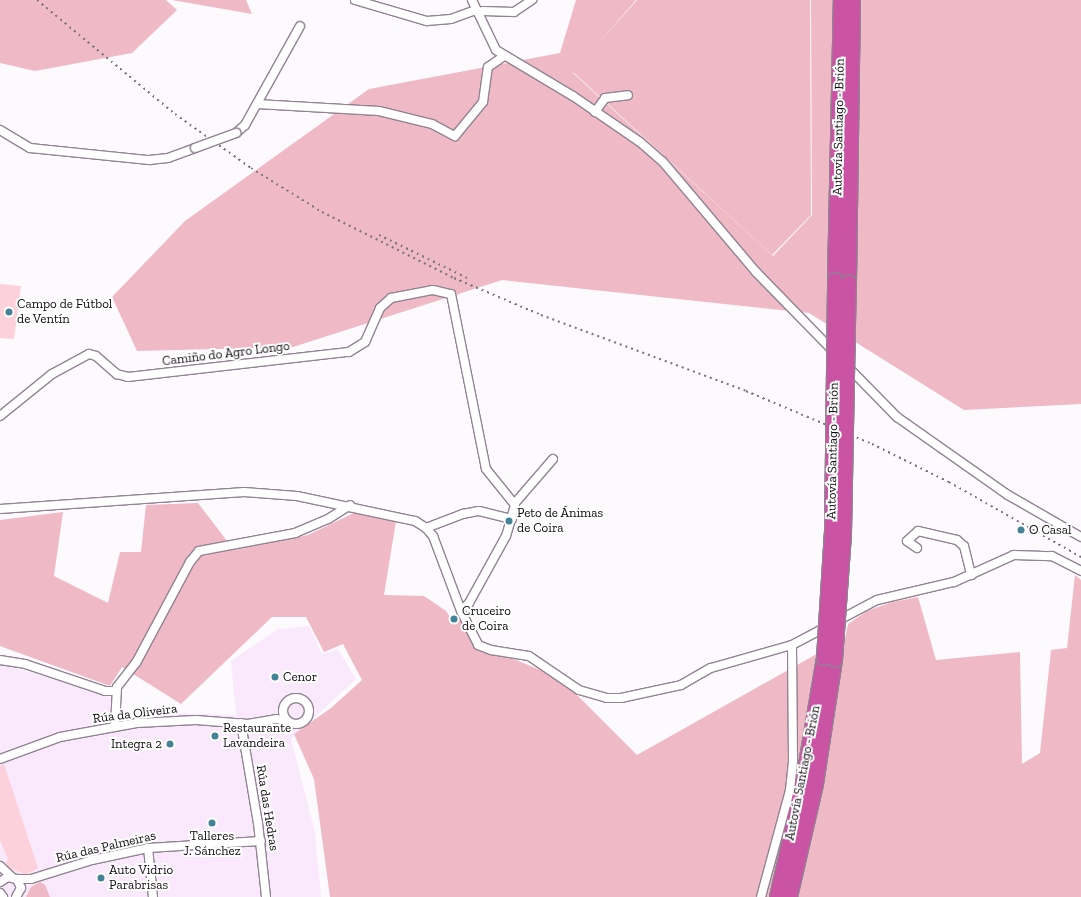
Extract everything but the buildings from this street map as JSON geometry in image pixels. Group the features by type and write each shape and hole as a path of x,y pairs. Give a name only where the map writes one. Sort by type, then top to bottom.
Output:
{"highway":[{"path":"834,0 835,17 840,34"},
{"name":"Autovía Santiago - Brión","path":"790,897 816,784 844,533 841,0"},
{"name":"Autovía Santiago - Brión","path":"842,281 852,0"},
{"path":"852,19 857,0"},
{"name":"Autovía Santiago - Brión","path":"777,897 830,659"}],"street":[{"path":"355,0 426,21 451,19 483,11 514,12 532,0"},
{"path":"472,0 491,43 503,57 573,96 640,142 663,162 699,201 756,272 897,416 1008,495 1081,537"},
{"path":"0,130 30,148 149,160 168,158 236,133 245,125 300,26"},
{"path":"257,104 379,111 432,124 455,136 483,102 488,67 503,57"},
{"path":"595,112 604,98 628,94"},
{"name":"Camiño do Agro Longo","path":"0,416 52,374 89,354 96,356 117,374 128,377 349,352 365,342 380,308 391,298 428,290 451,294 486,469 515,503"},
{"path":"461,611 479,585 506,536 512,519 515,503 553,459"},
{"path":"0,509 244,492 296,496 350,505 415,521 426,528 433,536 461,611 475,640 484,648 529,656 579,690 607,698 681,685 711,668 792,645 877,600 954,582 1014,555 1052,556 1081,571"},
{"path":"116,726 116,691 136,664 190,562 199,551 295,533 328,519 350,505"},
{"path":"426,528 463,514 479,511 512,519"},
{"path":"917,548 907,541 918,531 957,540 964,546 971,575"},
{"path":"761,897 790,790 792,768 792,645"},
{"path":"0,660 25,664 105,691 116,691"},
{"name":"Rúa da Oliveira","path":"0,759 60,737 116,726 183,720 241,723 276,719 296,724 304,721 309,713 308,705 301,699 292,698 286,704 284,711 276,719"},
{"path":"284,711 288,721"},
{"name":"Rúa das Hedras","path":"241,723 261,841 266,897"},
{"name":"Rúa das Palmeiras","path":"0,882 14,878 31,879 92,860 148,848 261,841"},
{"path":"148,848 153,897"},
{"path":"0,867 14,878 18,895"},
{"path":"0,867 0,882"},
{"path":"18,895 31,879"},
{"path":"0,893 1,897"}],"shaded area":[{"path":"0,0 166,0 177,10 132,53 35,71 0,63"},
{"path":"172,0 246,0 252,14"},
{"path":"576,0 636,0 573,73 773,256 812,215 811,0 1081,0 1081,404 964,410 809,313 502,280 293,347 137,351 112,297 185,221 369,89 560,53"},
{"path":"637,0 810,0 811,215 772,255 573,72"},
{"name":"Campo de Fútbol de Ventín","path":"0,284 21,286 14,339 0,338"},
{"path":"198,503 234,550 308,535 358,511 396,521 384,595 424,596 446,611 453,621 461,618 474,646 481,652 509,657 545,672 577,695 637,755 845,638 848,624 867,611 892,602 918,597 936,660 1020,652 1022,764 1040,753 1051,650 1067,648 1075,575 1081,580 1081,897 330,897 314,779 294,734 331,708 362,680 343,644 324,652 306,617 272,617 181,704 122,667 110,686 0,646 0,520 63,512 54,576 108,603 120,552 141,552 146,505"},
{"path":"309,626 322,654 338,649 356,679 291,739 315,832 321,897 0,897 0,663 110,697 123,718 180,713 236,715 231,661 278,629"},
{"path":"4,764 38,868 26,875 8,867 6,863 8,859 0,840 0,766"},
{"path":"40,882 45,885 50,897 26,897 31,887"}],"railway":[{"path":"37,0 175,114 251,168 322,212 454,278 541,315 746,391 872,444 949,482 1081,557"},
{"path":"379,235 467,278"}],"place":[{"name":"Campo de Fútbol de Ventín","path":"9,312"},
{"name":"Peto de Ánimas de Coira","path":"509,521"},
{"name":"O Casal","path":"1021,530"},
{"name":"Cruceiro de Coira","path":"454,619"},
{"name":"Cenor","path":"275,677"},
{"name":"Restaurante Lavandeira","path":"215,736"},
{"name":"Integra 2","path":"170,744"},
{"name":"Talleres J. Sánchez","path":"212,823"},
{"name":"Auto Vidrio Parabrisas","path":"101,878"}]}
